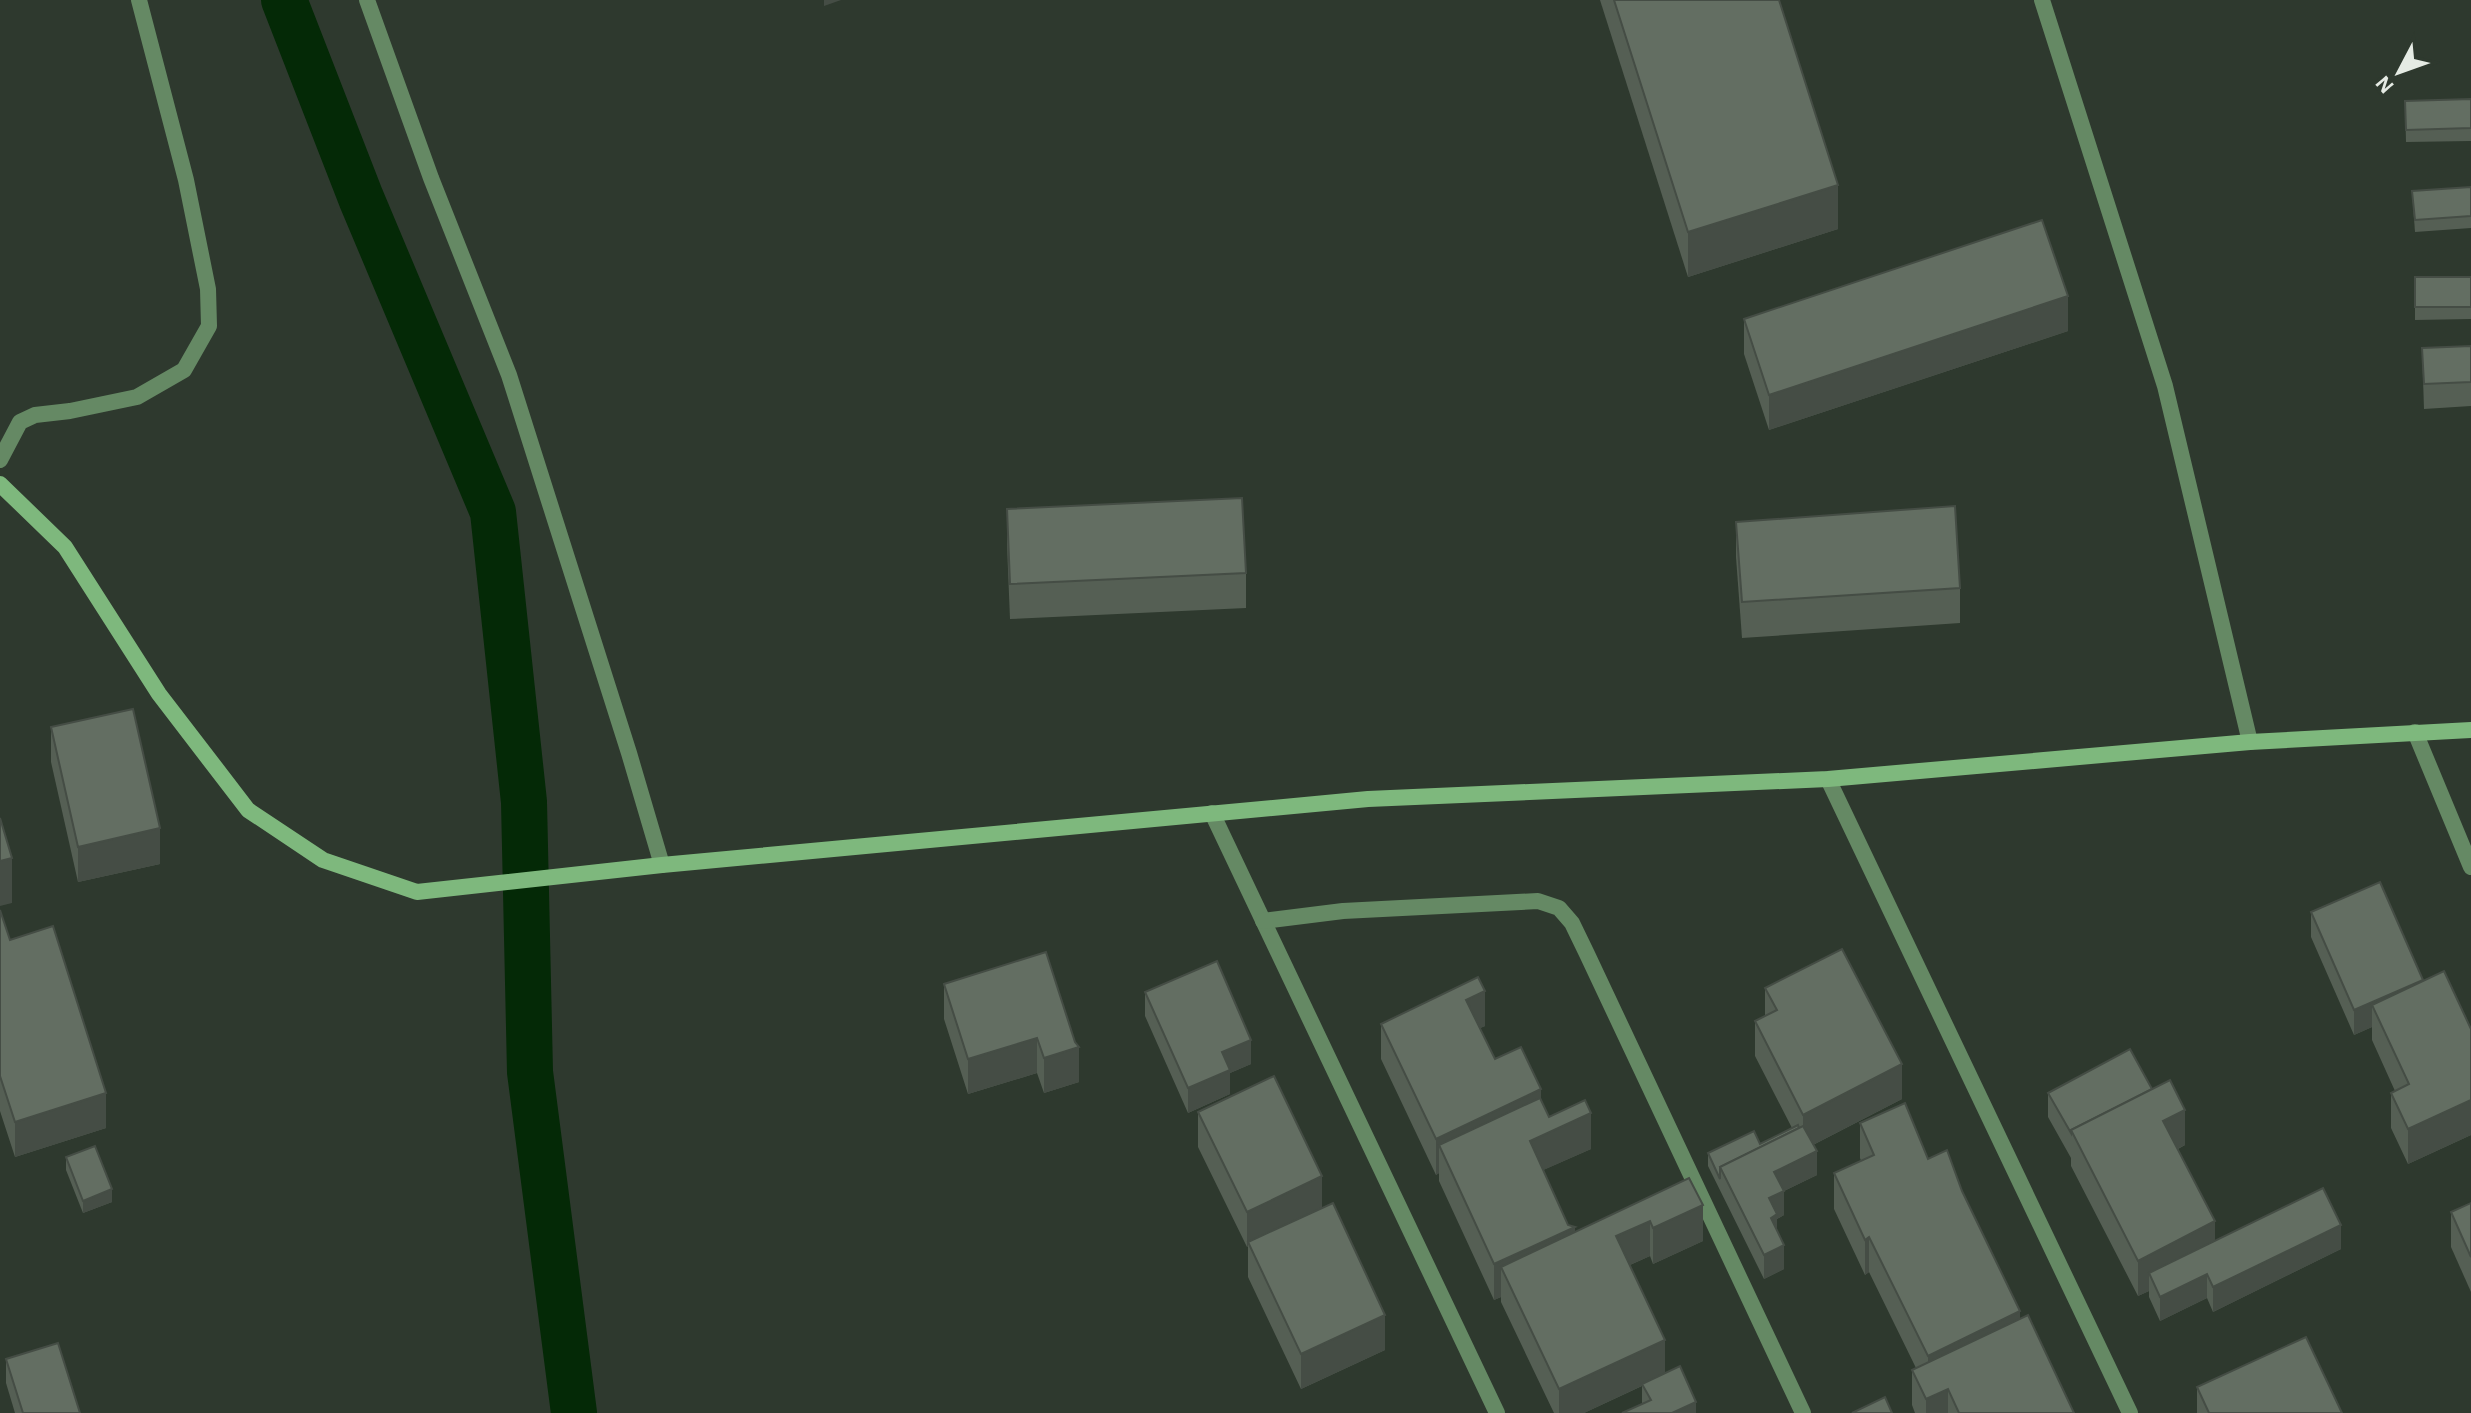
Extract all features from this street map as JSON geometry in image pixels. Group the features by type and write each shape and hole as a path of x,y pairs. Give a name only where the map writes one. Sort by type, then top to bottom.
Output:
{"street":[{"path":"0,460 20,422 35,415 137,397 184,370 209,326 208,289 186,180 139,0"},
{"path":"367,0 431,178 509,375 662,865"},
{"path":"2042,0 2165,386 2250,742"},
{"path":"0,484 65,547 159,694 248,810 323,860 417,892 662,865 1368,799 1828,779 2250,742 2471,730"},
{"path":"2415,732 2471,867"},
{"path":"1828,779 2130,1413"},
{"path":"1212,813 1497,1413"},
{"path":"1263,921 1343,911 1538,901 1559,908 1572,923 1803,1413"}],"building":[{"path":"1614,0 1779,0 1838,185 1688,232"},
{"path":"2471,99 2471,128 2406,130 2405,101"},
{"path":"2471,187 2471,216 2415,220 2412,191"},
{"path":"2042,220 2068,296 1769,395 1744,319"},
{"path":"2415,277 2471,277 2471,307 2415,307"},
{"path":"2471,346 2471,382 2424,384 2422,348"},
{"path":"1242,498 1246,573 1010,584 1007,509"},
{"path":"1955,506 1960,588 1742,602 1736,522"},
{"path":"133,709 160,828 78,847 51,727"},
{"path":"0,818 12,858 0,861"},
{"path":"2380,882 2423,980 2354,1010 2311,912"},
{"path":"0,910 10,940 53,926 106,1093 15,1122 0,1076"},
{"path":"1842,949 1902,1064 1803,1115 1755,1021 1777,1010 1765,988"},
{"path":"1046,952 1079,1047 1044,1058 1037,1038 968,1059 944,984"},
{"path":"1217,961 1251,1040 1222,1052 1230,1070 1188,1088 1145,992"},
{"path":"2444,971 2471,1029 2471,1100 2408,1129 2391,1093 2409,1084 2372,1005"},
{"path":"1478,977 1485,991 1466,1000 1495,1059 1521,1047 1541,1089 1436,1139 1381,1024"},
{"path":"2130,1049 2152,1089 2071,1130 2071,1133 2048,1093"},
{"path":"1274,1076 1322,1176 1247,1212 1198,1112"},
{"path":"2170,1080 2185,1110 2163,1121 2215,1221 2138,1261 2071,1130"},
{"path":"1540,1098 1549,1117 1585,1100 1591,1113 1530,1141 1568,1225 1575,1227 1494,1264 1439,1145"},
{"path":"1905,1103 1928,1159 1947,1150 1962,1191 2020,1311 1928,1356 1869,1237 1865,1240 1834,1173 1874,1155 1860,1123"},
{"path":"1798,1125 1799,1128 1720,1167 1720,1179 1708,1153 1754,1131 1760,1144"},
{"path":"1803,1126 1817,1151 1774,1172 1784,1191 1769,1198 1777,1214 1771,1218 1784,1245 1764,1255 1720,1167"},
{"path":"95,1146 112,1189 83,1201 66,1157"},
{"path":"1689,1178 1703,1205 1653,1228 1650,1221 1616,1236 1665,1340 1559,1389 1501,1267"},
{"path":"2323,1188 2341,1225 2213,1287 2207,1274 2160,1297 2149,1273"},
{"path":"1333,1203 1385,1315 1301,1354 1248,1242"},
{"path":"2471,1203 2471,1257 2451,1212"},
{"path":"2028,1315 2074,1413 1959,1413 1948,1389 1926,1399 1912,1370"},
{"path":"2306,1337 2342,1413 2209,1413 2197,1387"},
{"path":"58,1343 80,1413 23,1413 6,1359"},
{"path":"1680,1366 1696,1402 1672,1413 1622,1413 1651,1400 1642,1384"},
{"path":"1885,1397 1892,1413 1852,1413"}],"waterway":[{"path":"284,0 361,198 493,512 524,802 530,1072 574,1413"}]}
